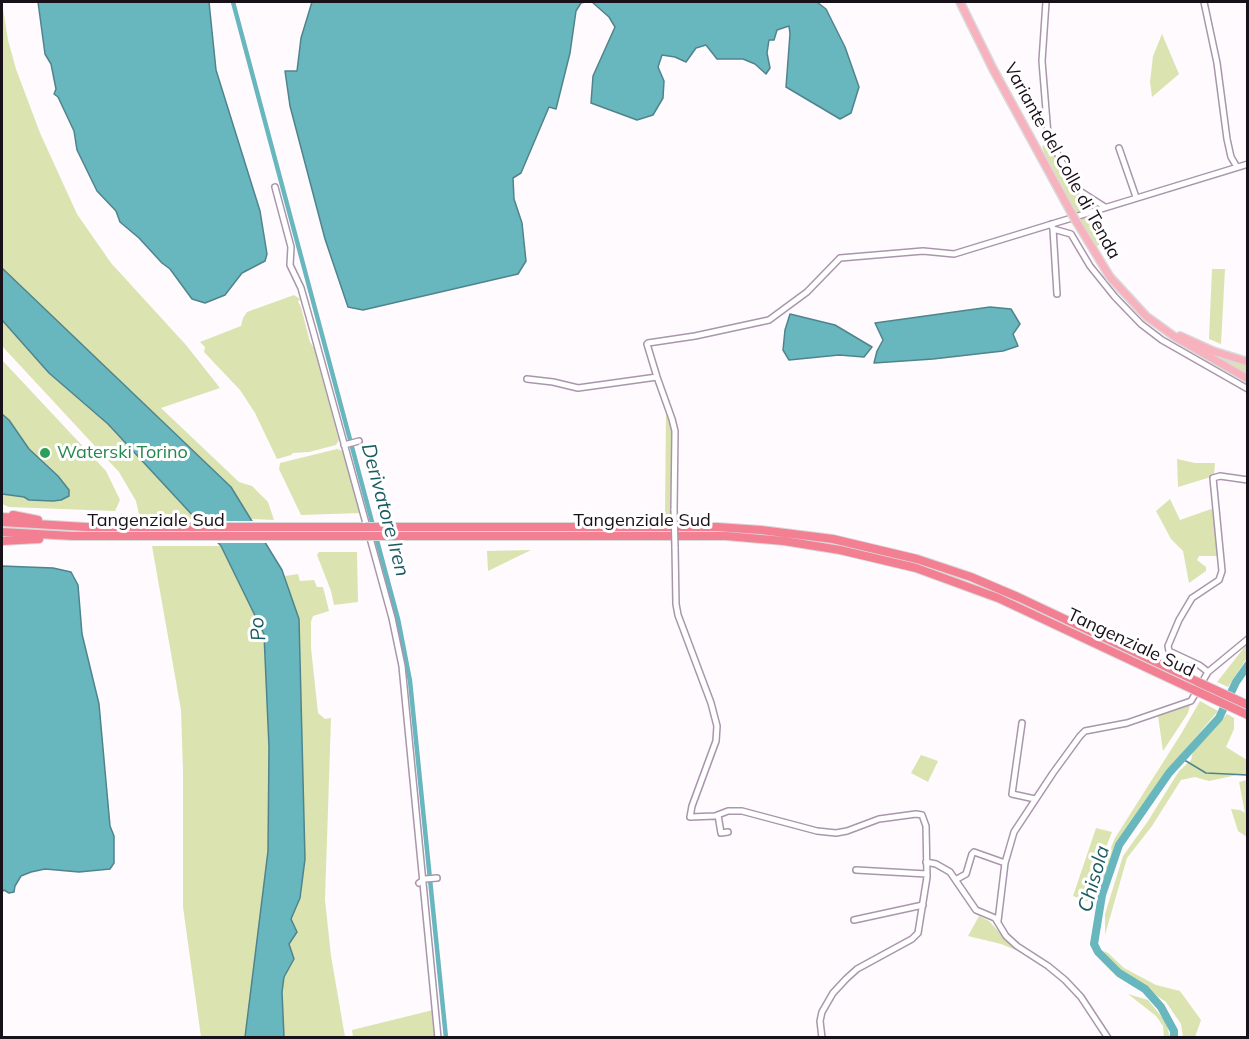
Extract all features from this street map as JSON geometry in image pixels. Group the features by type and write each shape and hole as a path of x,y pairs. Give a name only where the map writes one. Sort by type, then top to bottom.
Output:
{"highway":[{"path":"2,515 86,527"},
{"name":"Tangenziale Sud","path":"2,522 131,528 717,526 832,539 898,554 971,577 1248,705"},
{"name":"Tangenziale Sud","path":"2,532 88,536 726,536 784,541 840,550 926,572 998,598 1248,715"},
{"path":"2,541 57,540 88,536"}],"main road":[{"name":"Variante del Colle di Tenda","path":"960,2 993,69 1074,217 1110,277 1154,322 1175,337 1248,379"},
{"path":"1154,322 1213,351 1248,362"}],"street":[{"path":"1046,2 1042,61 1048,135 1073,184 1105,207"},
{"path":"1204,2 1217,63 1227,139 1231,157 1237,167"},
{"path":"1119,148 1136,197"},
{"path":"822,1038 820,1021 822,1012 833,993 857,969 912,939 920,928 927,874 928,833 922,815 892,816 836,833 817,831 754,813 728,812 690,817 716,741 717,726 711,703 678,615 674,510 675,431 647,344 769,320 807,292 840,258 923,251 954,254 1052,226 1136,197 1248,164"},
{"path":"275,187 291,247 290,266 301,288 392,618 402,666 438,1038"},
{"path":"1052,226 1056,294"},
{"path":"1052,226 1071,234 1090,266 1141,324 1162,340 1248,389"},
{"path":"527,379 578,388 657,378"},
{"path":"344,445 359,441"},
{"path":"1208,672 1200,665 1169,651 1168,645 1192,598 1219,580 1221,571 1213,478 1220,476 1248,480"},
{"path":"998,921 1005,863 1014,832 1085,731 1126,723 1191,701 1208,672 1248,639"},
{"path":"1022,723 1012,794 1035,800"},
{"path":"718,815 721,833 728,832"},
{"path":"957,879 966,874 974,852 1005,863"},
{"path":"926,862 945,868 957,879 972,906 981,913 995,918 1006,936 1017,946 1048,966 1081,996 1108,1038"},
{"path":"856,870 927,874"},
{"path":"422,881 437,878"},
{"path":"854,920 923,905"}],"green space":[{"path":"2,2 8,40 16,69 40,133 77,214 111,263 186,345 220,388 161,408 239,482 252,486 268,502 274,520 251,519 231,487 2,268"},
{"path":"1162,34 1179,74 1152,97 1150,82 1153,56"},
{"path":"1045,145 1052,151 1065,178 1074,190 1099,205 1098,208 1077,214 1045,156 1042,146"},
{"path":"1101,212 1102,244 1096,246 1079,219"},
{"path":"1212,269 1225,269 1221,344 1209,339"},
{"path":"294,295 300,299 298,302 310,342 314,348 339,440 336,445 309,452 293,453 277,459 255,413 240,390 204,352 205,347 200,342 241,326 247,312"},
{"path":"2,320 49,373 108,424 197,519 140,519 136,501 119,472 2,346"},
{"path":"1205,352 1247,365 1247,376"},
{"name":"Waterski Torino","path":"2,360 106,471 120,500 115,511 9,507 2,504"},
{"path":"666,411 671,423 672,517 665,515"},
{"path":"337,449 343,451 361,513 301,515 279,469 280,463"},
{"path":"1177,459 1195,463 1215,463 1214,476 1178,487"},
{"path":"1170,499 1180,520 1214,508 1218,556 1199,556 1197,560 1206,567 1206,571 1189,583 1183,551 1171,539 1156,511"},
{"path":"152,546 221,546 264,634 269,747 268,851 245,1037 201,1037 183,907 181,710"},
{"path":"531,550 488,571 487,551"},
{"path":"319,552 357,552 358,602 334,605 317,555"},
{"path":"298,574 300,581 314,580 317,587 323,587 329,611 313,616 311,648 318,713 325,719 331,718 325,900 331,956 345,1037 284,1037 282,992 284,977 294,959 289,944 297,932 290,919 300,898 305,859 299,619 285,576"},
{"path":"1247,644 1247,658 1228,687 1217,682"},
{"path":"1200,701 1218,711 1164,775 1119,840 1094,903 1104,864 1115,838"},
{"path":"1190,705 1188,713 1163,751 1158,716"},
{"path":"1227,714 1234,718 1234,729 1226,747 1247,760 1247,776 1237,775 1209,781 1195,777 1181,780 1152,826 1127,858 1105,935 1105,914 1123,856 1179,771 1191,760 1193,751"},
{"path":"921,755 938,761 928,782 911,773"},
{"path":"1248,780 1247,837 1238,831 1231,809 1245,813 1239,782"},
{"path":"1096,828 1112,832 1096,873 1089,902 1073,896"},
{"path":"979,916 989,921 1010,944 1023,953 1001,944 968,936"},
{"path":"1103,951 1124,968 1156,985 1180,991 1201,1020 1195,1037 1183,1037 1181,1024 1166,1002 1120,971"},
{"path":"1128,994 1148,1000 1166,1022 1170,1037 1164,1037 1163,1026 1156,1016"},
{"path":"433,1010 435,1037 353,1037 352,1030"}],"water":[{"path":"38,2 209,2 216,70 260,211 267,254 265,261 242,273 225,295 205,303 192,299 170,269 120,222 116,211 97,191 77,150 74,131 58,97 54,94 56,89 51,64 45,54"},
{"path":"312,2 585,2 581,3 576,11 570,53 556,109 549,107 521,173 513,178 514,199 522,223 526,261 518,274 363,310 348,307 325,239 290,106 285,71 297,71 301,38"},
{"path":"592,2 817,2 826,9 845,47 859,87 851,113 840,119 786,87 789,26 777,30 774,40 769,40 767,53 770,68 766,74 755,64 743,59 717,59 706,45 696,48 686,62 662,55 658,67 664,81 663,98 653,115 637,120 591,103 593,76 615,27 609,17"},
{"path":"2,268 231,487 282,570 299,619 305,859 300,898 291,919 297,932 289,944 294,959 284,977 282,992 284,1037 245,1037 268,851 269,747 264,634 221,546 108,424 49,373 2,320"},
{"path":"990,307 1011,309 1020,324 1013,334 1018,346 1003,351 874,363 883,340 875,323"},
{"path":"790,314 835,325 872,347 864,357 839,355 789,360 783,350 785,330"},
{"path":"2,414 9,420 29,449 58,476 69,490 69,496 53,501 29,500 24,497 2,494"},
{"path":"2,566 53,568 71,572 78,585 82,634 99,704 110,826 114,836 114,863 110,869 79,872 45,869 31,872 21,876 14,892 9,893 4,890 2,892"}],"pier":[{"path":"194,521 256,521 269,543 215,543"}],"waterway":[{"name":"Derivatore Iren","path":"233,2 398,619 410,681 446,1038"},
{"name":"Chisola","path":"1174,1038 1174,1031 1161,1007 1145,989 1119,973 1098,952 1094,944 1102,895 1119,845 1169,773 1219,718 1236,682 1248,665"},
{"path":"1181,758 1206,773 1248,775"}],"place":[{"name":"Waterski Torino","path":"45,453"}],"water label":[{"name":"Po","path":"258,629"}]}
